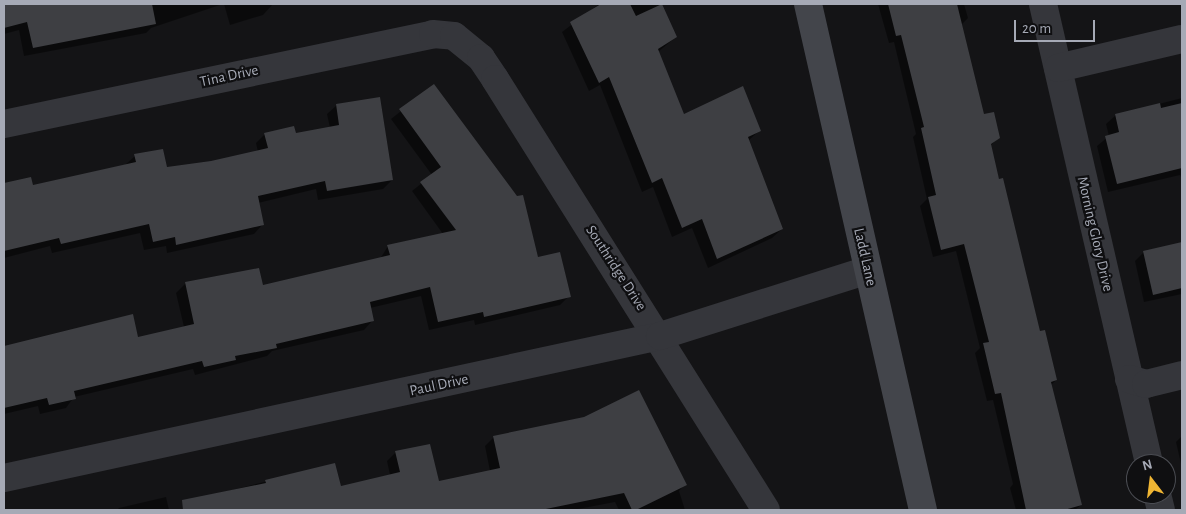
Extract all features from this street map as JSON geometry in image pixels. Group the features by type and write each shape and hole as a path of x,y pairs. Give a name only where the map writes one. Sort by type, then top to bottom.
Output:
{"street":[{"name":"Ladd Lane","path":"808,4 923,510"},
{"name":"Morning Glory Drive","path":"1043,4 1147,454"},
{"name":"Tina Drive","path":"4,124 433,34 454,36"},
{"name":"Southridge Drive","path":"454,36 481,58 495,79 660,336 766,510"},
{"path":"1058,68 1182,39"},
{"name":"Paul Drive","path":"4,478 660,336 868,270"},
{"path":"1128,379 1146,384 1182,375"}],"building":[{"path":"4,4 152,4 156,24 33,48 27,22 4,28"},
{"path":"601,4 630,4 636,16 662,4 677,37 658,49 684,114 743,86 761,131 748,137 783,229 717,259 702,219 682,228 662,178 652,183 609,77 599,83 570,22"},
{"path":"888,4 957,4 984,114 994,112 1000,138 991,144 999,179 1003,178 1040,331 1045,330 1057,380 1051,382 1082,505 1064,510 1026,510 1001,393 995,394 983,343 989,342 964,244 941,250 928,197 936,195 921,128 924,127 901,35 896,36"},
{"path":"434,84 517,196 523,195 538,257 560,252 571,297 484,317 483,312 438,322 430,287 370,302 374,321 276,344 277,348 235,356 236,360 204,367 202,361 74,391 76,399 49,405 47,398 4,408 4,346 133,314 138,337 194,324 185,282 259,268 263,285 390,255 387,245 456,230 420,182 441,167 399,109"},
{"path":"380,97 393,180 327,191 325,181 258,196 264,225 176,245 175,237 153,242 149,224 61,244 59,238 4,251 4,183 31,177 33,185 136,162 134,154 163,149 167,167 211,161 268,148 264,133 294,126 296,133 339,125 336,104"},
{"path":"1160,103 1161,108 1182,103 1182,168 1117,184 1105,136 1119,132 1115,114"},
{"path":"1182,242 1182,288 1153,295 1143,251"},
{"path":"639,390 687,485 636,510 632,510 624,493 541,510 183,510 182,500 266,483 265,480 335,463 341,486 400,472 395,451 430,444 439,481 500,468 493,436 584,417"}]}
